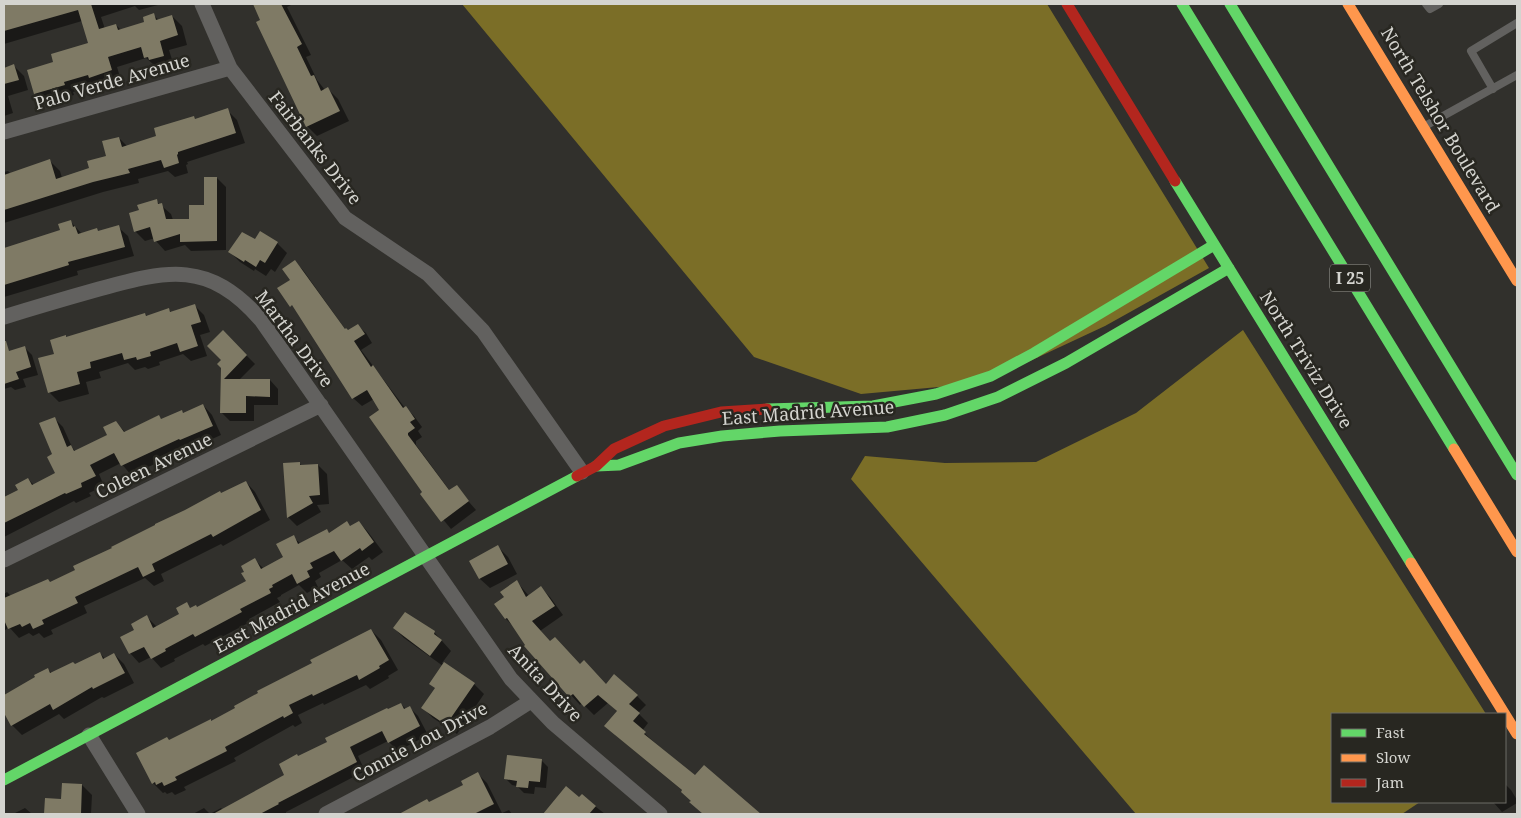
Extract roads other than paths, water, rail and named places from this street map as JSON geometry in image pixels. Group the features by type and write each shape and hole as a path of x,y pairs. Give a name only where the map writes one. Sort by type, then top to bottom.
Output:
{"main road":[{"name":"North Triviz Drive","path":"1067,4 1504,713"},
{"name":"I 25","path":"1182,4 1517,552"},
{"name":"I 25","path":"1230,4 1517,475"},
{"name":"North Telshor Boulevard","path":"1348,4 1517,281"},
{"name":"East Madrid Avenue","path":"4,780 596,466 614,449 664,426 721,412 874,406 936,394 991,376 1034,353 1214,245"},
{"name":"East Madrid Avenue","path":"596,466 619,465 679,443 722,436 780,430 887,427 944,415 998,397 1066,363 1229,268"},
{"name":"North Triviz Drive","path":"1506,716 1517,734"}],"street":[{"name":"Fairbanks Drive","path":"202,4 230,68 345,218 428,274 483,331 582,472"},
{"name":"Palo Verde Avenue","path":"4,132 230,68"},
{"name":"Martha Drive","path":"4,317 147,276 170,273 195,276 213,282 232,292 252,310 425,556"},
{"name":"Coleen Avenue","path":"4,560 321,406"},
{"name":"Anita Drive","path":"425,556 501,666 531,701 559,729 660,814"},
{"name":"Connie Lou Drive","path":"326,814 490,728 531,701"},
{"path":"89,735 138,814"}],"lane":[{"path":"1426,4 1430,9 1439,4"},
{"path":"1493,90 1471,51 1517,23"},
{"path":"1423,127 1493,90 1517,75"}]}
